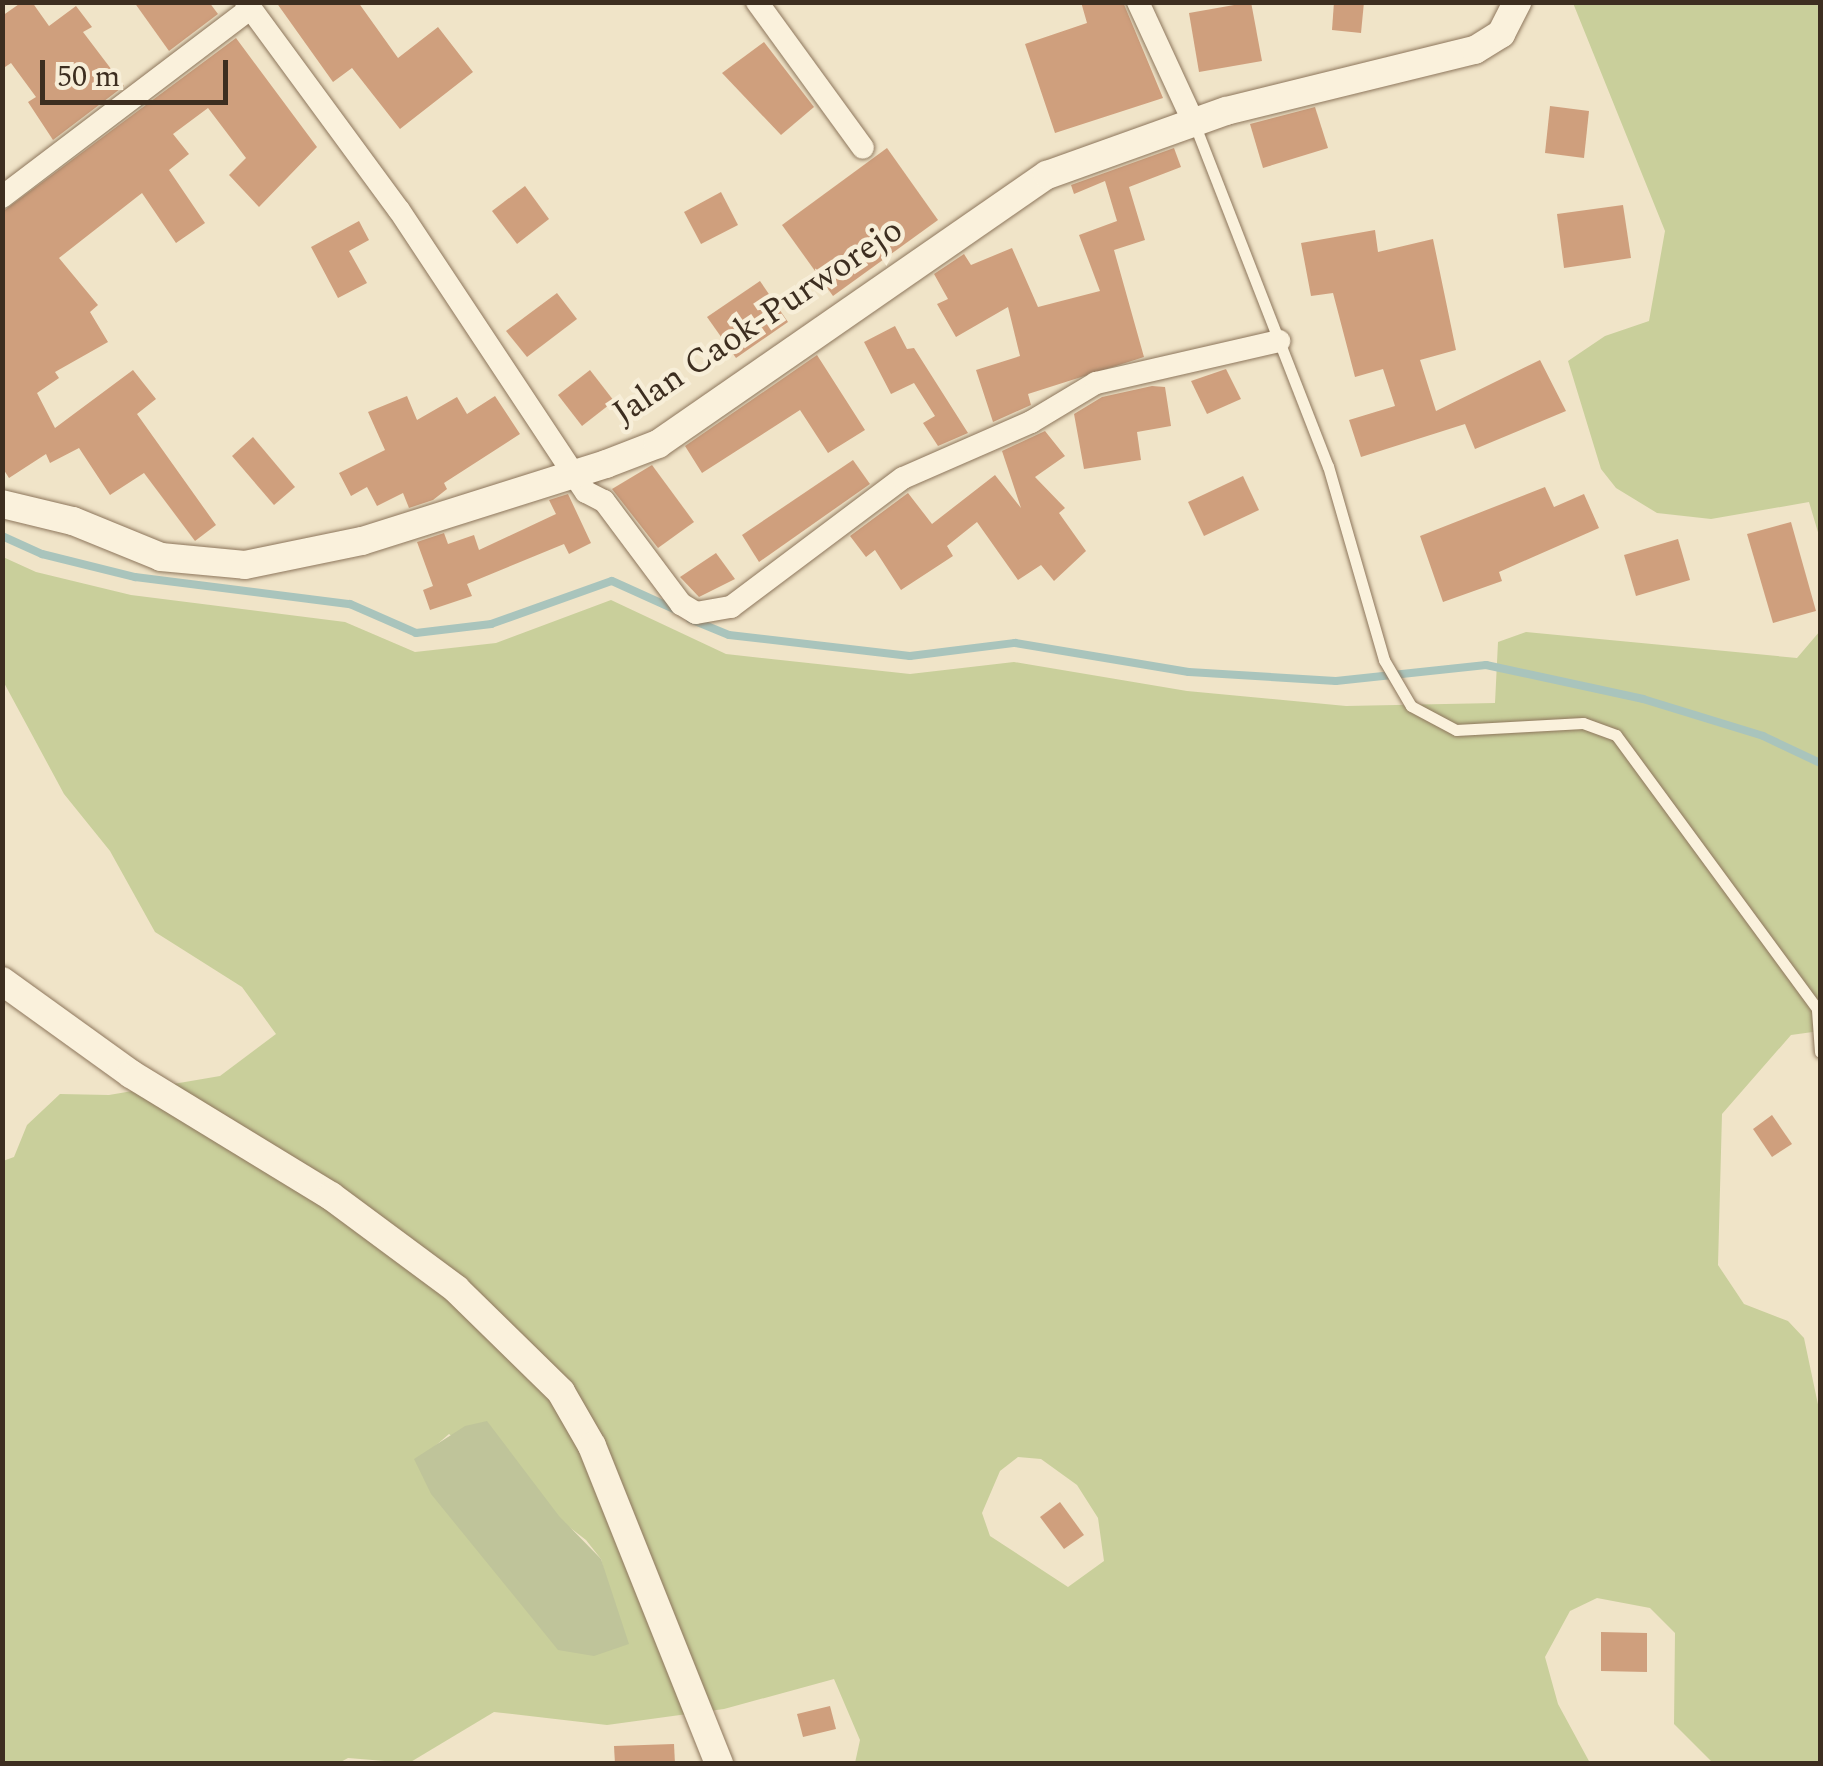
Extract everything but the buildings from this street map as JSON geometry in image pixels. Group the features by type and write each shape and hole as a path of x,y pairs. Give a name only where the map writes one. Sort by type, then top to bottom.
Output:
{"street":[{"path":"757,2 863,148"},
{"path":"1138,2 1193,121"},
{"name":"Jalan Caok-Purworejo","path":"2,504 73,521 161,557 245,565 362,540 658,444 1006,198 1047,174 1193,121 1475,50 1502,34 1517,2"},
{"path":"2,197 248,6 399,210 586,492 604,501 681,604 696,614 721,612 903,478 1031,422 1096,384 1279,341"},
{"path":"2,981 131,1074 331,1196 456,1289 550,1380 592,1446 719,1764"}],"lane":[{"path":"1193,121 1351,533 1384,660 1394,681 1420,715 1456,730 1583,723 1616,734 1819,1012 1820,1052"}],"green space":[{"path":"1573,3 1820,3 1820,539 1809,502 1711,519 1657,513 1616,488 1601,469 1568,361 1605,336 1649,321 1665,231"},
{"path":"3,557 36,572 131,595 345,622 415,652 496,643 611,600 726,654 910,674 1014,662 1187,691 1346,706 1495,703 1498,642 1526,632 1797,658 1820,631 1820,1031 1791,1035 1722,1114 1718,1265 1744,1304 1788,1321 1804,1338 1820,1414 1820,1763 1713,1763 1674,1724 1675,1633 1650,1608 1597,1598 1570,1611 1545,1657 1558,1704 1590,1763 855,1763 860,1740 834,1679 724,1709 607,1725 494,1712 409,1763 348,1758 337,1764 3,1764 3,1161 14,1157 27,1125 60,1094 109,1095 220,1076 276,1034 242,987 155,932 110,851 64,794 3,681","holes":["449,1434 586,1540 601,1559 616,1618 434,1447","1018,1457 1041,1459 1077,1485 1098,1518 1104,1561 1068,1587 990,1536 982,1513 1000,1471"]},
{"path":"487,1421 559,1516 601,1559 629,1644 594,1656 558,1650 431,1494 414,1459 465,1426"}],"waterway":[{"path":"2,536 42,554 135,577 350,604 416,633 491,624 612,581 674,609"},
{"path":"690,619 729,635 910,656 1015,643 1189,672 1336,681 1486,665 1643,699 1763,736 1820,763"}]}
